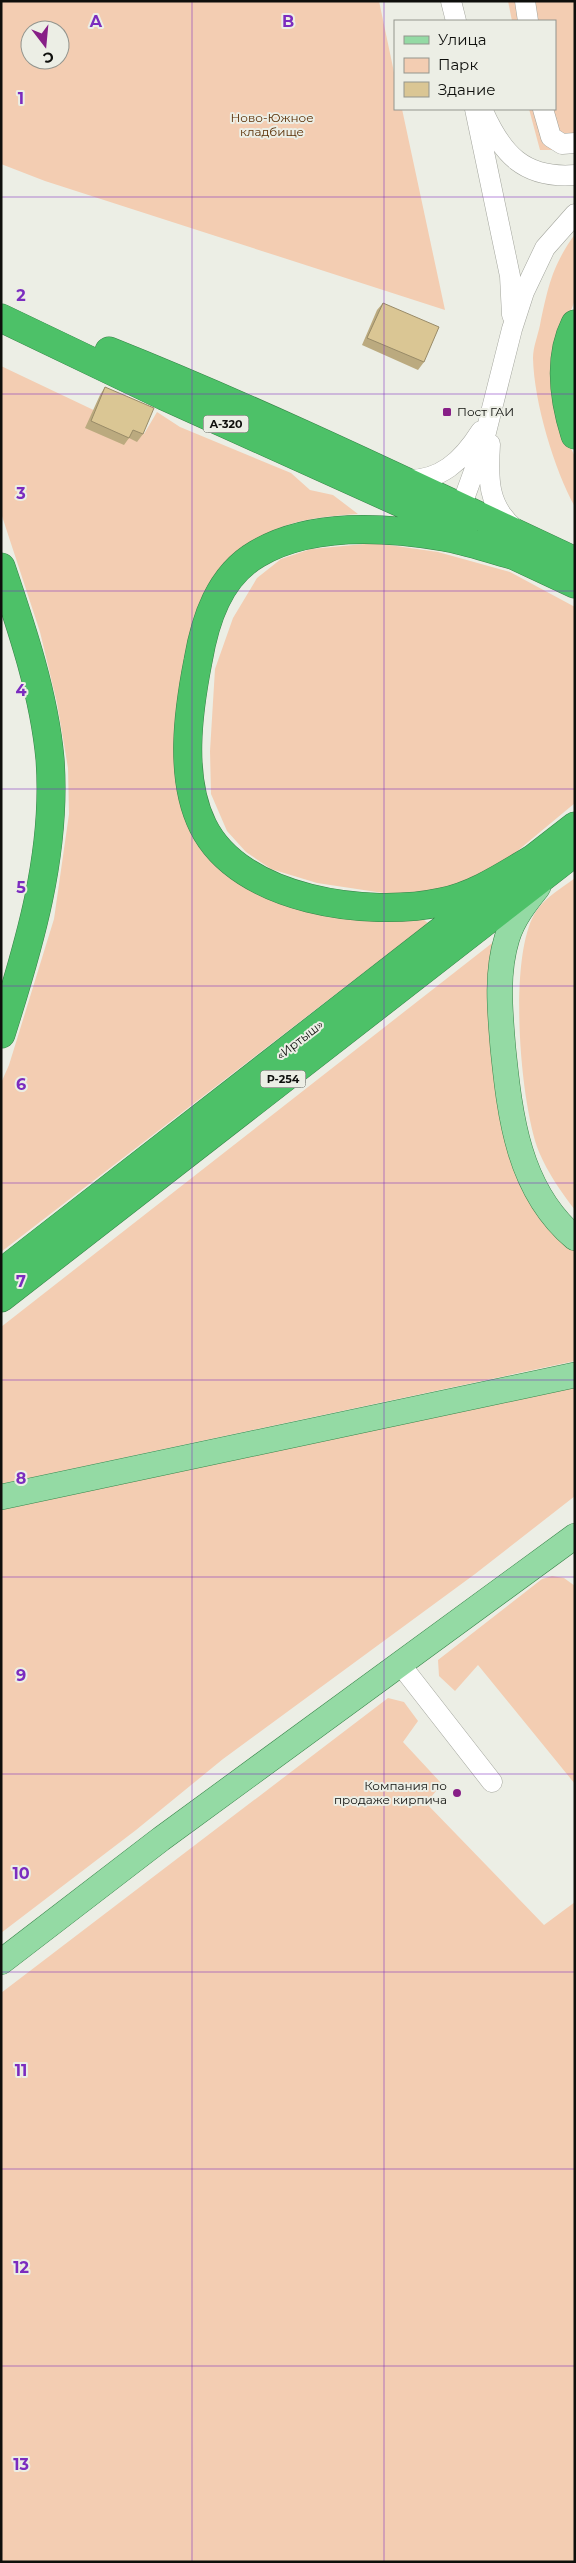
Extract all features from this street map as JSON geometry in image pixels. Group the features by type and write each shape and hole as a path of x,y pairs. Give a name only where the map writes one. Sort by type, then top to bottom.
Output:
{"highway":[{"name":"А-320","path":"1,309 174,377 401,480 457,516"},
{"name":"А-320","path":"1,318 164,396 457,516 521,547"},
{"path":"575,324 568,346 565,383 575,435"},
{"path":"534,858 492,883 443,902 383,907 330,901 295,893 255,878 224,855 203,826 192,790 189,768 194,679 206,624 226,583 239,568 256,555 288,541 322,533 388,531 521,547 575,561"},
{"path":"521,547 575,584"},
{"path":"1,568 37,688 50,758 51,794 47,843 36,908 26,951 1,1034"},
{"name":"«Иртыш»","path":"1,1273 575,826"},
{"name":"«Иртыш»","path":"1,1298 569,856"}],"main road":[{"path":"569,856 541,883 513,923 503,954 500,1016 509,1108 520,1152 541,1198 575,1238"},
{"path":"1,1496 575,1374"},
{"path":"1,1962 161,1839 575,1536"}],"street":[{"path":"451,1 456,20"},
{"path":"525,1 528,20"},
{"path":"475,110 510,276 512,329"},
{"path":"483,110 502,146 522,165 550,175 575,175"},
{"path":"544,110 551,137 562,144 575,143"},
{"path":"457,516 492,412 512,329 524,292 545,248 575,214"},
{"path":"401,480 417,480 430,477 453,466 470,448 492,412"},
{"path":"492,412 489,464 492,498 521,547"},
{"path":"400,1664 492,1782"}],"green space":[{"name":"Ново-Южное кладбище","path":"1,1 379,1 394,72 394,110 402,110 445,310 45,181 1,164"},
{"path":"508,1 575,1 575,150 540,150 529,110 556,110 556,20 512,20"},
{"path":"575,234 575,300 561,337 570,446 575,457 575,507 560,474 546,435 537,394 533,358 552,277 561,256"},
{"path":"1,366 144,434 157,412 180,427 291,473 310,490 333,495 358,514 317,518 284,526 253,542 237,553 221,568 180,769 234,880 255,893 291,904 366,919 424,920 428,923 1,1252 1,1083 9,1065 54,919 69,814 68,768 57,703 40,632 1,513"},
{"path":"375,543 438,552 510,572 575,607 575,803 486,877 440,893 390,894 317,883 271,869 246,852 227,831 211,794 210,751 215,669 233,618 257,578 281,559 311,549"},
{"path":"575,878 575,1210 546,1167 532,1130 522,1066 519,993 522,959 528,931 537,910 550,897"},
{"path":"496,940 498,1089 575,1249 575,1361 1,1484 1,1327"},
{"path":"575,1387 575,1496 475,1574 223,1759 136,1830 1,1933 1,1510"},
{"path":"552,1576 564,1578 575,1586 575,1784 478,1665 455,1691 439,1676 438,1660 542,1579"},
{"path":"388,1698 404,1702 418,1721 403,1742 442,1784 426,1803 544,1925 575,1902 575,2562 1,2562 1,1993"}],"building":[{"path":"383,303 439,327 424,362 367,338"},
{"path":"105,387 154,408 143,434 133,430 129,438 91,421"}],"place":[{"name":"Пост ГАИ","path":"447,412"},
{"name":"Компания по продаже кирпича","path":"457,1793"}]}
